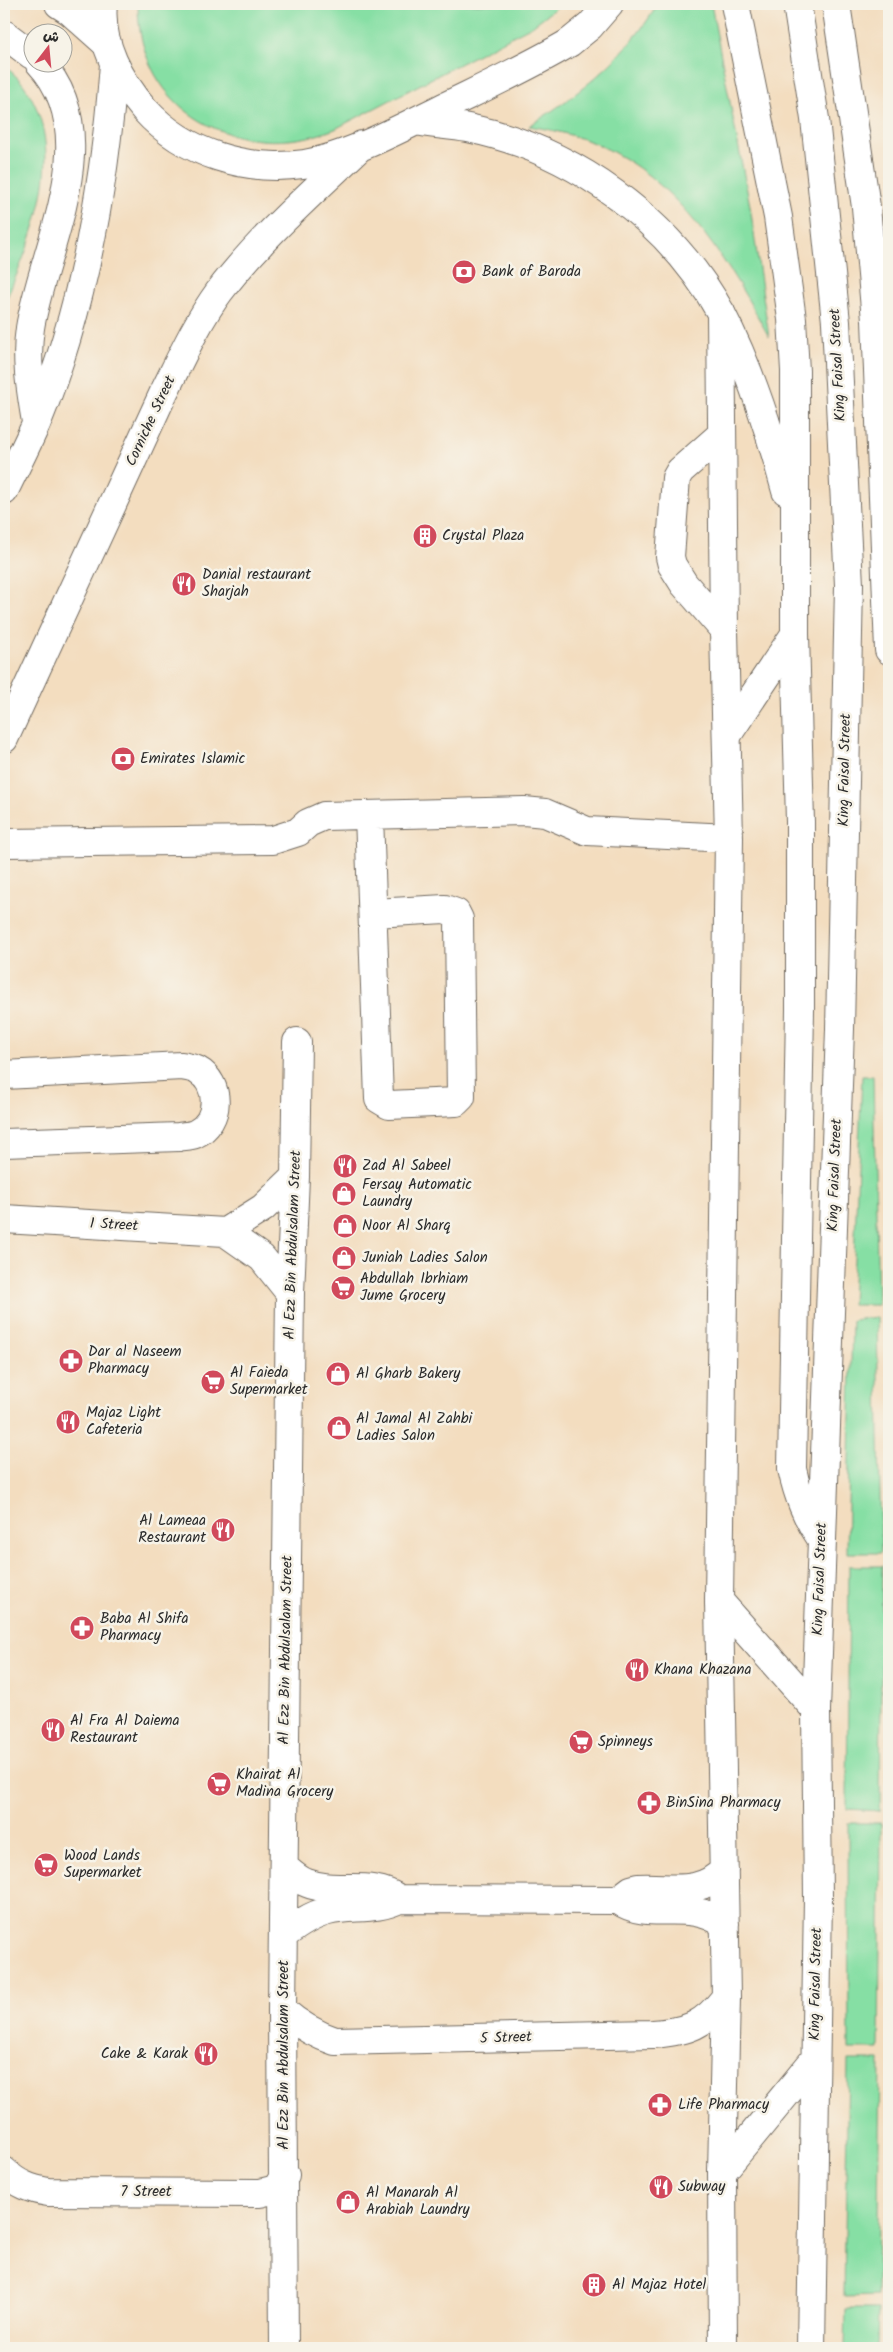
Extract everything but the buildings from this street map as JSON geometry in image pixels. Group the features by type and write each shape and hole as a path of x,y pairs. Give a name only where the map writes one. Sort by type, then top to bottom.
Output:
{"main road":[{"path":"59,4 70,11 111,54 123,82 152,117 171,134 193,147 216,157 246,164 283,166 306,164 362,145 415,122 570,43 590,26 609,4"},
{"path":"4,490 36,423 58,365 90,246 106,151 111,54 103,4"},
{"path":"735,4 778,217 792,319 796,413 795,634 800,822 800,1010 792,1469 797,1494 808,1519 822,1540"},
{"name":"King Faisal Street","path":"798,4 826,213 836,322 849,585 840,1029 816,1710 818,1897 811,2348"},
{"path":"836,4 866,207 876,320 889,650"},
{"path":"4,34 22,48"},
{"path":"36,423 28,377 30,329 58,220 71,155 66,109 57,88 46,72"},
{"path":"415,122 468,128 520,143 569,165 615,194 656,228 692,268 721,313 751,382 776,452 795,525"},
{"name":"Corniche Street","path":"4,739 164,392 194,333 219,293 254,250 362,145"},
{"path":"721,313 724,630 729,838 719,1601 726,1997 722,2172 723,2348"},
{"path":"722,434 680,471 676,478 670,558 675,572 724,630"},
{"path":"728,734 795,634"},
{"path":"4,843 274,840 298,832 316,818 369,815 534,812 545,813 588,831 729,838"},
{"path":"369,815 374,913 379,1099 389,1105 456,1102 461,1097 459,918 456,913 445,909 374,913"},
{"name":"Al Ezz Bin Abdulsalam Street","path":"284,2348 285,2175 282,2010 290,1293 295,1178 297,1042"},
{"path":"4,1075 182,1066 197,1070 209,1080 215,1095 215,1110 207,1124 195,1134 180,1137 4,1142"},
{"path":"290,1293 262,1258 225,1232 263,1208 295,1178"},
{"name":"1 Street","path":"4,1219 225,1232"},
{"path":"719,1601 816,1710"},
{"path":"284,1867 306,1883 322,1887 371,1887 391,1893 399,1899"},
{"path":"618,1900 631,1890 638,1888 691,1890 715,1880 724,1870"},
{"path":"284,1935 298,1924 328,1911 371,1908 399,1899 618,1900 638,1909 702,1912 725,1924"},
{"name":"5 Street","path":"282,2010 300,2025 317,2035 335,2041 643,2034 676,2032 696,2025 712,2015 726,1997"},
{"path":"722,2172 815,2059"},
{"name":"7 Street","path":"4,2172 12,2180 29,2188 48,2192 260,2193 276,2189 285,2175"}],"green space":[{"path":"138,4 561,4 532,26 335,129 299,139 264,140 231,134 200,121 175,101 155,74 142,42"},
{"path":"658,4 711,4 750,206 769,337 722,258 684,209 662,187 639,168 603,147 551,130 529,126 584,87 617,57 632,41"},
{"path":"4,65 23,84 37,110 44,137 46,165 35,223 26,251 4,304"},
{"path":"862,1076 873,1076 878,1305 852,1305"},
{"path":"877,1317 881,1553 847,1553 852,1320"},
{"path":"849,1566 882,1566 880,1811 847,1809"},
{"path":"848,1823 881,1823 879,2049 849,2049"},
{"path":"848,2060 880,2060 877,2296 844,2297"},
{"path":"846,2309 878,2309 877,2348 845,2348"}],"place":[{"name":"Bank of Baroda","path":"464,272"},
{"name":"Crystal Plaza","path":"425,536"},
{"name":"Danial restaurant Sharjah","path":"184,584"},
{"name":"Emirates Islamic","path":"123,759"},
{"name":"Zad Al Sabeel","path":"345,1166"},
{"name":"Fersay Automatic Laundry","path":"344,1194"},
{"name":"Noor Al Sharq","path":"345,1226"},
{"name":"Juniah Ladies Salon","path":"344,1258"},
{"name":"Abdullah Ibrhiam Jume Grocery","path":"343,1288"},
{"name":"Dar al Naseem Pharmacy","path":"71,1361"},
{"name":"Al Gharb Bakery","path":"338,1374"},
{"name":"Al Faieda Supermarket","path":"213,1382"},
{"name":"Majaz Light Cafeteria","path":"68,1422"},
{"name":"Al Jamal Al Zahbi Ladies Salon","path":"339,1428"},
{"name":"Al Lameaa Restaurant","path":"223,1530"},
{"name":"Baba Al Shifa Pharmacy","path":"82,1628"},
{"name":"Khana Khazana","path":"637,1670"},
{"name":"Al Fra Al Daiema Restaurant","path":"53,1730"},
{"name":"Spinneys","path":"581,1742"},
{"name":"Khairat Al Madina Grocery","path":"219,1784"},
{"name":"BinSina Pharmacy","path":"649,1803"},
{"name":"Wood Lands Supermarket","path":"46,1865"},
{"name":"Cake & Karak","path":"206,2054"},
{"name":"Life Pharmacy","path":"660,2105"},
{"name":"Subway","path":"661,2187"},
{"name":"Al Manarah Al Arabiah Laundry","path":"348,2202"},
{"name":"Al Majaz Hotel","path":"594,2285"}]}
